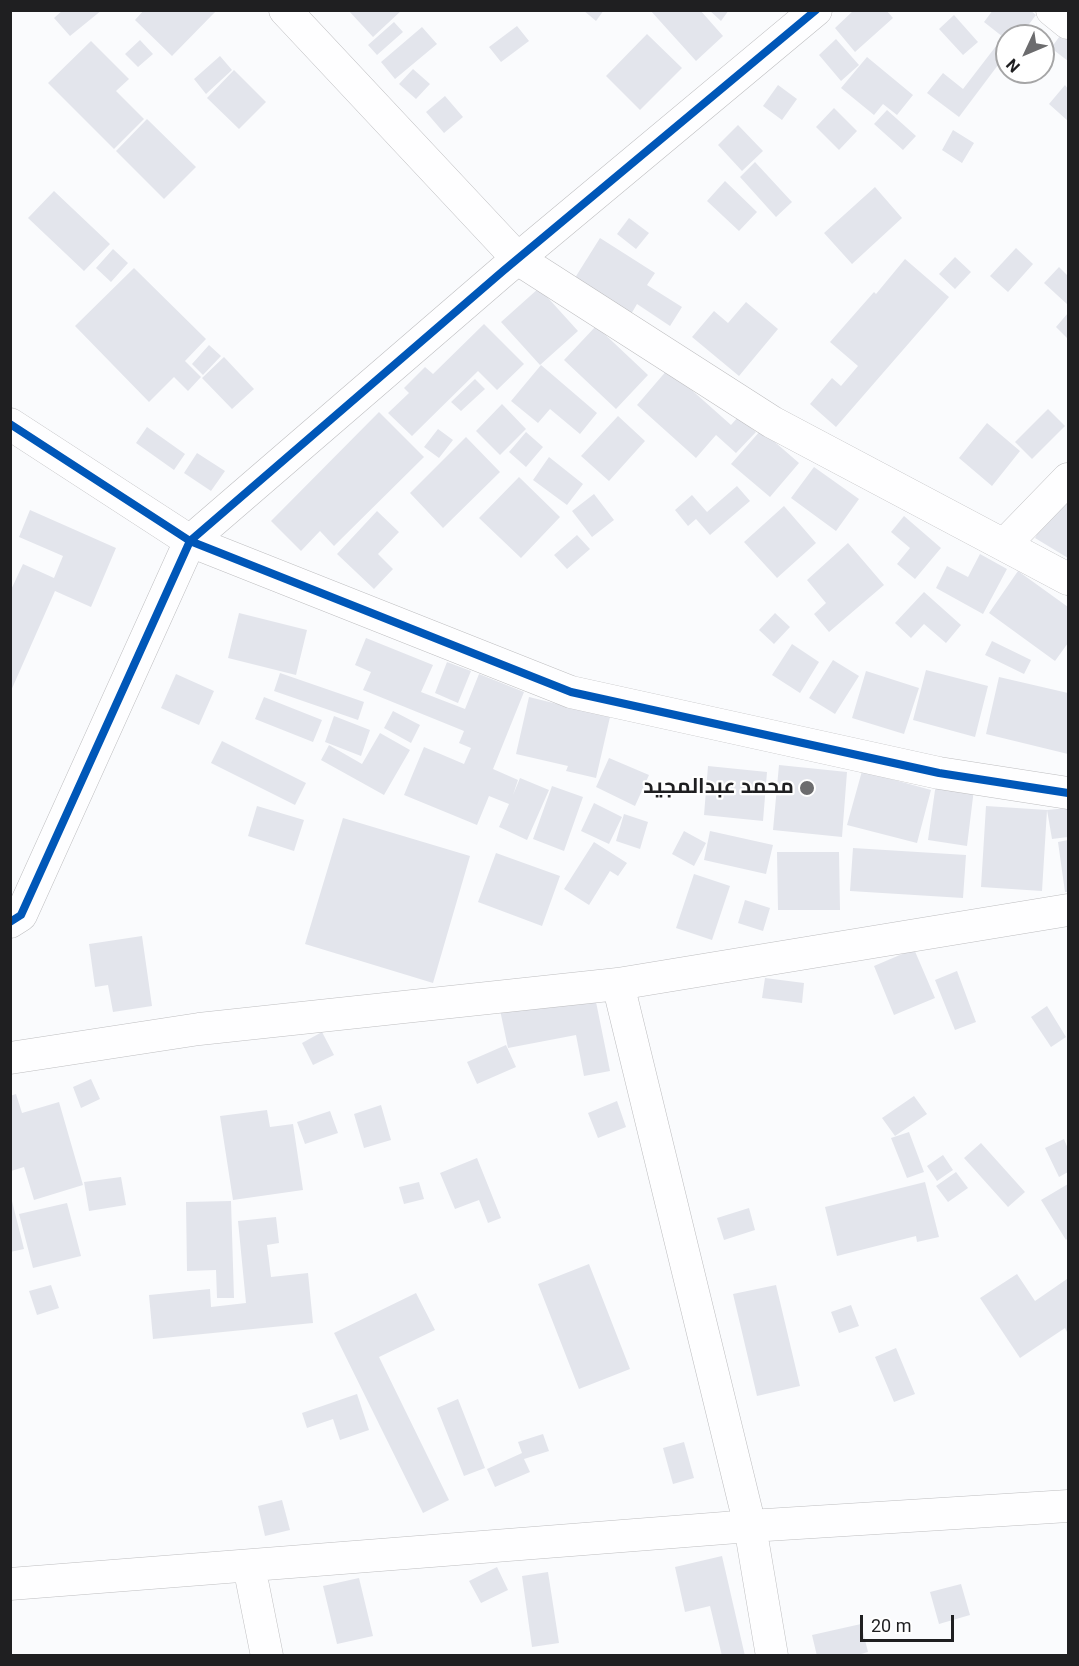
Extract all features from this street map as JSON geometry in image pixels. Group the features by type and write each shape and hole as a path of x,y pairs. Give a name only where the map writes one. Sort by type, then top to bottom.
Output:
{"street":[{"path":"285,10 518,259 772,422 1068,579"},
{"path":"14,916 190,541 518,259 816,10"},
{"path":"1052,10 1068,23"},
{"path":"11,424 190,541 571,692 939,773 1068,793"},
{"path":"1004,545 1068,479"},
{"path":"10,1058 199,1029 618,984 1068,910"},
{"path":"618,984 750,1526 772,1656"},
{"path":"10,1584 750,1526 1068,1506"},
{"path":"249,1566 267,1656"}],"building":[{"path":"63,10 102,10 70,36 54,18"},
{"path":"144,10 187,10 188,12 217,10 172,56 135,20"},
{"path":"348,10 402,10 373,37"},
{"path":"583,10 604,10 596,21"},
{"path":"650,10 700,10 723,36 696,61"},
{"path":"709,10 729,10 721,21"},
{"path":"854,10 886,10 893,18 855,52 835,28"},
{"path":"993,10 1030,10 1036,15 1029,24 995,24 995,31 984,22"},
{"path":"954,15 978,42 963,55 939,29"},
{"path":"394,22 403,32 377,55 368,45"},
{"path":"1068,25 1068,61 1055,51 1055,43"},
{"path":"517,26 529,41 501,62 489,47"},
{"path":"422,27 437,44 395,79 381,62"},
{"path":"647,34 682,68 640,110 606,76"},
{"path":"836,39 859,65 841,81 819,55"},
{"path":"140,40 153,54 138,67 125,54"},
{"path":"91,41 129,79 116,91 144,119 114,149 48,83"},
{"path":"995,47 995,69 959,117 927,93 943,73 963,89"},
{"path":"220,56 232,70 206,94 194,79"},
{"path":"867,57 913,95 897,115 883,104 874,115 841,88"},
{"path":"413,69 430,84 416,99 399,84"},
{"path":"234,70 266,102 239,129 207,98"},
{"path":"778,85 797,99 782,120 763,106"},
{"path":"1065,85 1068,89 1068,121 1049,104"},
{"path":"445,96 463,117 444,133 426,112"},
{"path":"834,108 857,131 839,150 816,127"},
{"path":"887,110 916,136 903,150 874,124"},
{"path":"147,119 196,167 164,199 116,151"},
{"path":"738,125 763,151 742,171 718,145"},
{"path":"953,130 974,143 962,163 942,150"},
{"path":"755,162 792,202 776,217 740,177"},
{"path":"725,181 757,212 739,231 707,201"},
{"path":"875,187 902,218 852,264 824,233"},
{"path":"54,191 110,244 84,271 28,218"},
{"path":"629,218 649,233 636,249 617,234"},
{"path":"600,238 655,273 647,285 682,307 670,326 637,304 630,316 573,281"},
{"path":"1016,248 1033,264 1008,292 990,276"},
{"path":"113,249 128,263 111,282 96,268"},
{"path":"955,257 971,272 955,289 939,274"},
{"path":"905,259 949,297 836,427 810,404 832,378 841,386 858,366 830,342 874,292 876,294"},
{"path":"1059,267 1068,276 1068,305 1044,283"},
{"path":"134,268 206,339 185,361 201,377 188,391 174,377 149,402 75,326"},
{"path":"539,288 578,331 540,365 501,322"},
{"path":"746,302 778,329 739,376 692,337 714,311 728,323"},
{"path":"1068,313 1068,339 1056,327"},
{"path":"484,324 524,364 497,390 478,371 412,436 388,413 409,393 404,388 425,367 433,374"},
{"path":"596,326 648,375 616,409 564,360"},
{"path":"209,345 221,356 203,375 192,364"},
{"path":"224,357 254,389 232,409 202,378"},
{"path":"541,365 597,413 580,434 550,409 538,423 511,401"},
{"path":"668,369 731,425 738,417 756,432 736,453 716,435 696,458 637,405"},
{"path":"475,379 485,389 461,411 451,402"},
{"path":"502,404 526,429 500,455 476,431"},
{"path":"1048,409 1065,426 1032,459 1015,442"},
{"path":"379,412 424,457 334,546 320,531 301,551 271,521"},
{"path":"618,416 645,441 609,481 581,456"},
{"path":"987,423 1020,451 992,486 959,458"},
{"path":"147,427 185,454 174,470 136,443"},
{"path":"438,429 453,440 439,458 424,447"},
{"path":"761,430 799,463 770,497 731,464"},
{"path":"526,432 543,447 526,467 509,452"},
{"path":"466,437 500,472 443,528 410,493"},
{"path":"197,453 225,471 211,491 184,473"},
{"path":"549,457 583,484 567,505 533,480"},
{"path":"814,467 859,499 836,531 791,498"},
{"path":"519,477 560,517 521,558 479,518"},
{"path":"1068,479 1068,558 1035,538"},
{"path":"737,486 750,501 710,535 696,519 688,526 675,510 692,495 707,512"},
{"path":"594,494 614,520 592,537 572,511"},
{"path":"784,506 816,543 777,578 744,542"},
{"path":"30,510 116,548 91,607 55,591 10,693 10,592 23,564 54,578 63,556 19,537"},
{"path":"377,511 399,532 378,554 393,569 374,589 337,554"},
{"path":"904,516 941,548 915,579 897,564 910,548 891,532"},
{"path":"577,535 590,549 567,569 554,555"},
{"path":"848,543 884,585 829,632 814,614 826,603 807,580"},
{"path":"980,554 1007,569 983,614 936,588 947,566 968,577"},
{"path":"1018,571 1068,607 1068,643 1055,661 989,613"},
{"path":"924,592 961,625 946,643 924,624 911,638 895,623"},
{"path":"239,613 307,630 296,675 228,658"},
{"path":"775,613 790,627 774,644 759,630"},
{"path":"366,638 433,665 421,692 465,709 479,674 524,692 493,769 518,780 513,795 520,778 549,790 527,840 499,827 509,804 489,796 477,825 404,795 424,747 464,764 471,748 459,743 464,731 363,690 371,672 355,665"},
{"path":"992,641 1031,660 1024,674 985,655"},
{"path":"792,644 819,662 800,693 772,675"},
{"path":"833,660 859,676 835,714 809,698"},
{"path":"447,662 471,671 458,703 435,693"},
{"path":"926,670 988,686 975,737 913,720"},
{"path":"866,671 919,688 904,734 852,718"},
{"path":"280,673 364,702 358,720 274,691"},
{"path":"176,674 214,691 199,725 161,708"},
{"path":"999,677 1068,693 1068,754 986,734"},
{"path":"264,697 322,720 313,742 255,719"},
{"path":"529,697 610,717 596,778 566,771 568,766 516,754"},
{"path":"393,711 420,725 411,743 384,728"},
{"path":"334,716 370,730 361,756 325,742"},
{"path":"380,733 410,750 384,795 321,760 329,745 362,764"},
{"path":"222,741 306,783 295,805 211,763"},
{"path":"609,758 649,775 635,806 596,787"},
{"path":"779,765 847,772 842,837 773,830"},
{"path":"708,766 767,772 763,821 704,815"},
{"path":"862,771 931,790 917,843 847,825"},
{"path":"936,783 974,789 967,846 928,840"},
{"path":"552,786 583,797 564,851 533,839"},
{"path":"594,803 622,817 609,844 581,831"},
{"path":"257,806 304,820 294,851 248,836"},
{"path":"986,806 1047,810 1042,891 981,887"},
{"path":"1068,808 1068,837 1052,839 1047,810"},
{"path":"624,814 648,822 640,849 616,841"},
{"path":"343,818 470,856 433,983 305,944"},
{"path":"684,831 706,843 694,866 672,854"},
{"path":"710,831 773,845 766,874 704,860"},
{"path":"1068,840 1068,892 1065,892 1058,842"},
{"path":"594,842 627,863 618,876 610,871 589,905 564,889"},
{"path":"853,848 966,855 963,898 850,891"},
{"path":"777,852 839,852 840,910 778,910"},
{"path":"496,853 560,876 542,926 478,902"},
{"path":"694,874 730,886 712,940 676,928"},
{"path":"745,900 770,908 763,931 738,923"},
{"path":"142,936 152,1006 113,1012 108,985 95,987 89,944"},
{"path":"914,949 935,998 894,1015 874,966"},
{"path":"957,971 976,1022 955,1030 935,980"},
{"path":"765,978 804,983 802,1003 762,998"},
{"path":"594,992 610,1071 584,1076 576,1035 508,1048 500,1010"},
{"path":"1047,1006 1066,1037 1051,1047 1031,1017"},
{"path":"322,1032 334,1055 313,1065 302,1043"},
{"path":"506,1045 516,1067 477,1084 467,1062"},
{"path":"91,1079 100,1099 81,1108 73,1087"},
{"path":"16,1094 22,1113 59,1102 83,1185 34,1200 24,1167 11,1171 10,1096"},
{"path":"914,1096 927,1114 895,1136 882,1118"},
{"path":"617,1101 626,1127 598,1138 588,1113"},
{"path":"381,1105 391,1140 364,1148 354,1114"},
{"path":"267,1110 270,1127 293,1124 303,1190 233,1200 220,1116"},
{"path":"330,1111 338,1133 305,1144 297,1122"},
{"path":"909,1132 924,1172 907,1178 891,1138"},
{"path":"1064,1139 1068,1149 1068,1172 1059,1177 1045,1148"},
{"path":"981,1143 1025,1192 1008,1207 964,1158"},
{"path":"943,1155 953,1170 937,1181 927,1166"},
{"path":"477,1158 501,1218 488,1223 479,1200 455,1209 440,1173"},
{"path":"956,1172 968,1188 948,1202 936,1186"},
{"path":"121,1177 126,1205 89,1211 84,1182"},
{"path":"419,1182 424,1199 404,1204 399,1187"},
{"path":"925,1182 939,1237 917,1242 916,1236 837,1256 825,1207"},
{"path":"1068,1184 1068,1238 1066,1240 1041,1200"},
{"path":"10,1193 24,1249 10,1252"},
{"path":"231,1201 234,1298 217,1298 216,1270 187,1271 186,1202"},
{"path":"67,1203 81,1256 33,1268 19,1214"},
{"path":"749,1208 755,1230 724,1240 717,1218"},
{"path":"276,1217 279,1243 267,1245 271,1277 308,1273 313,1323 153,1339 149,1295 210,1289 211,1307 246,1303 238,1221"},
{"path":"589,1264 630,1369 579,1389 538,1284"},
{"path":"1017,1274 1035,1301 1067,1279 1068,1281 1068,1334 1065,1328 1020,1358 980,1298"},
{"path":"51,1285 59,1308 37,1315 29,1291"},
{"path":"776,1285 800,1386 757,1396 733,1294"},
{"path":"416,1293 435,1330 379,1357 449,1500 423,1513 334,1333"},
{"path":"851,1305 859,1326 839,1333 831,1312"},
{"path":"896,1348 915,1394 894,1402 875,1357"},
{"path":"357,1394 369,1430 340,1440 333,1419 307,1428 302,1413"},
{"path":"458,1399 485,1468 464,1476 437,1408"},
{"path":"543,1434 549,1451 524,1459 530,1472 495,1487 487,1469 522,1453 518,1442"},
{"path":"684,1442 694,1478 673,1484 663,1448"},
{"path":"282,1500 290,1530 265,1536 258,1506"},
{"path":"722,1556 745,1656 722,1656 710,1606 685,1612 675,1567"},
{"path":"497,1567 508,1590 481,1603 469,1581"},
{"path":"548,1572 559,1643 532,1647 522,1576"},
{"path":"359,1578 373,1636 337,1644 323,1586"},
{"path":"961,1584 970,1615 939,1624 930,1592"},
{"path":"861,1624 868,1652 854,1656 817,1656 812,1635"}],"cycle path":[{"path":"10,922 21,915 190,541 503,271 816,10"},
{"path":"10,424 190,541 571,692 939,773 1068,793"}],"place":[{"name":"محمد عبدالمجيد","path":"807,788"}]}
